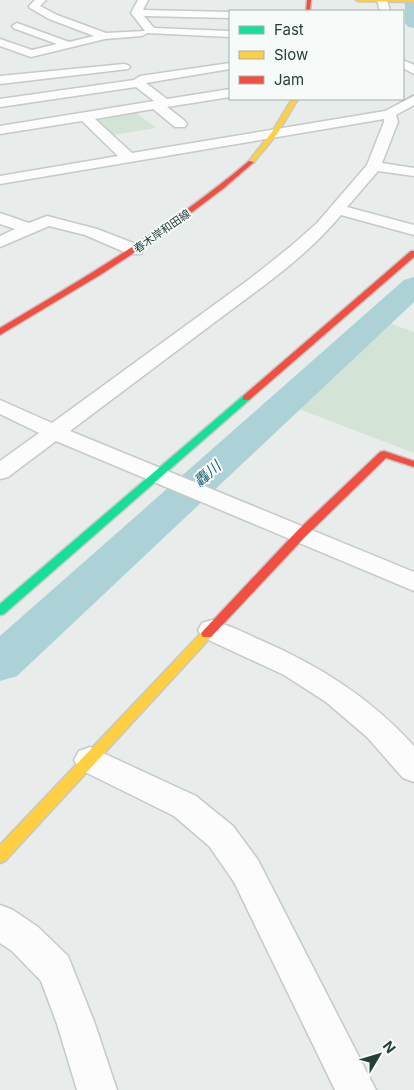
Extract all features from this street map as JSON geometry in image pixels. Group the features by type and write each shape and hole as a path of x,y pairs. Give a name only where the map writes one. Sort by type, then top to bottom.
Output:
{"street":[{"path":"41,0 34,6 52,17 105,36"},
{"path":"136,13 143,0"},
{"path":"358,0 409,1"},
{"path":"136,13 229,15"},
{"path":"136,13 146,32"},
{"path":"52,17 13,27 68,45"},
{"path":"132,46 134,41 144,36 146,32"},
{"path":"0,42 30,54 105,36 146,32 229,34"},
{"path":"0,80 122,62 160,105 180,124"},
{"path":"0,103 229,66"},
{"path":"0,130 229,93"},
{"name":"春木岸和田線","path":"0,332 135,250 222,188 253,160 275,133 294,100"},
{"path":"0,180 389,114 414,100"},
{"path":"0,472 257,282 297,250 337,209 374,166 390,122 389,114"},
{"path":"86,116 129,158"},
{"path":"374,166 414,172"},
{"path":"337,209 414,230"},
{"path":"0,218 29,229"},
{"path":"0,242 47,221 91,232 135,250"},
{"path":"0,611 162,476 414,253"},
{"path":"0,406 54,432 414,582"},
{"path":"0,856 302,534 384,454 414,464"},
{"path":"212,630 305,674 352,705 396,745 414,769"},
{"path":"90,760 185,806 221,836 246,871 356,1090"},
{"path":"0,922 24,939 55,969 97,1090"}],"green space":[{"path":"134,111 156,128 112,135 95,120 98,117"},
{"path":"380,320 414,332 414,453 286,404"}],"waterway":[{"path":"413,0 414,23"},
{"path":"387,110 414,95"},
{"name":"轟川","path":"0,663 414,286"}],"traffic: fast":[{"path":"0,611 246,398"}],"traffic: slow":[{"path":"358,0 414,1"},
{"path":"251,162 275,133 294,100"},
{"path":"0,856 207,634"}],"traffic: jam":[{"path":"308,10 309,0"},
{"path":"0,332 161,232 222,187 251,162"},
{"path":"246,398 414,253"},
{"path":"207,634 301,534 384,454 414,464"}]}
